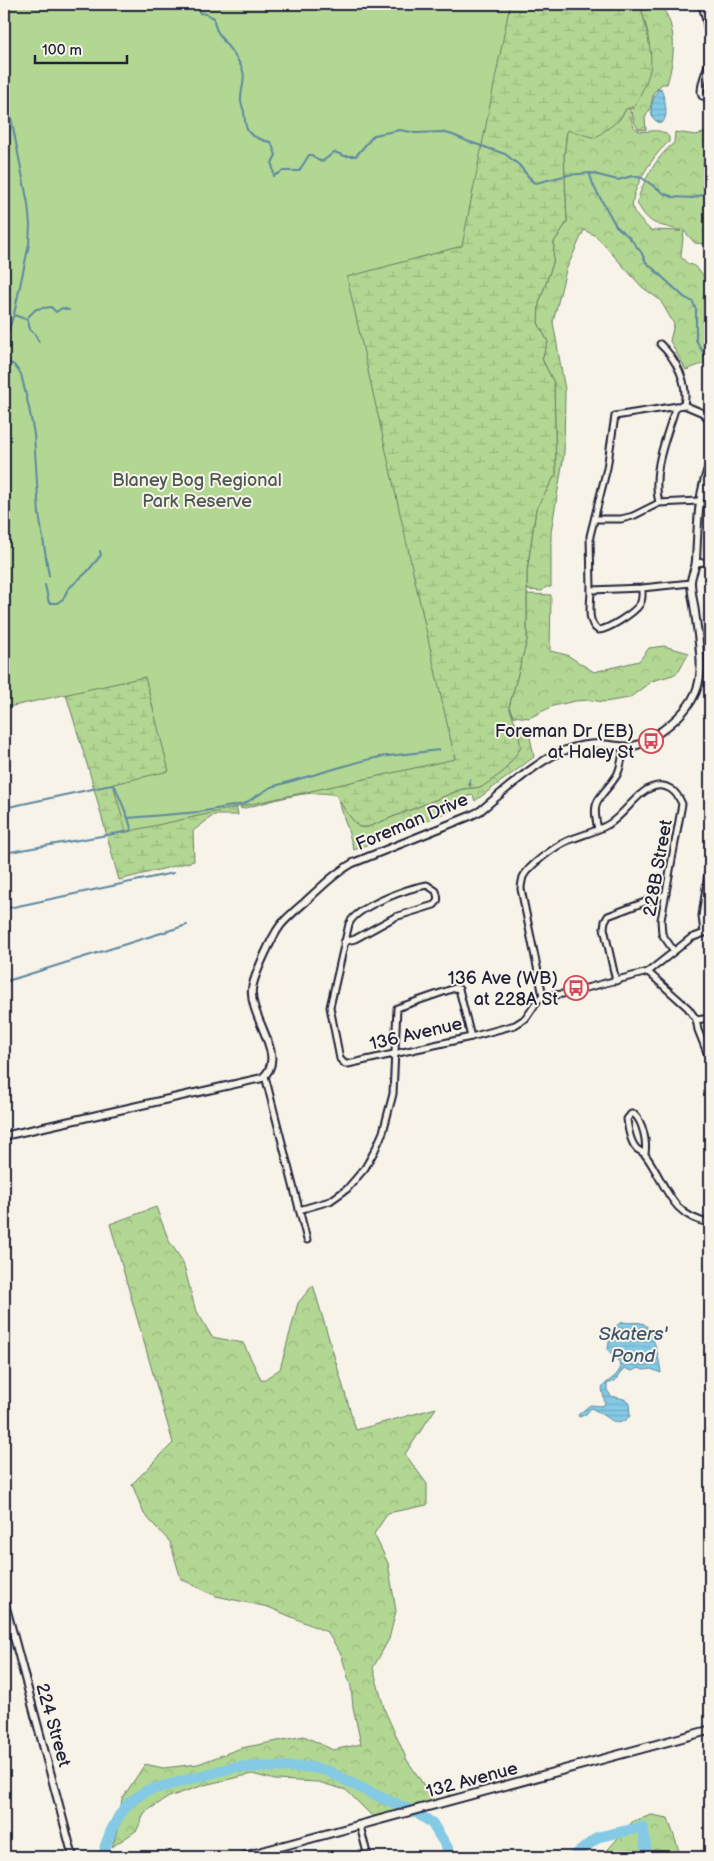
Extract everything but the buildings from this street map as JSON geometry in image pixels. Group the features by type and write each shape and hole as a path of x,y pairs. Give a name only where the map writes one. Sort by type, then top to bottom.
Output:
{"main road":[{"name":"132 Avenue","path":"242,1857 710,1730"}],"street":[{"path":"700,4 708,29 710,62 700,92 702,96 710,98"},
{"path":"660,344 673,357 685,386 684,405"},
{"path":"642,588 642,599 639,605 609,628 602,630 595,628 591,622 590,536 607,468 616,416 684,405 703,413 710,421"},
{"path":"659,503 657,475 662,448 676,406"},
{"name":"Foreman Drive","path":"307,1240 265,1076 272,1065 272,1055 253,1005 252,987 279,927 337,872 353,863 480,811 548,758 564,750 585,745 601,744 624,748 641,744 654,736 684,710 695,695 700,680 701,666 691,583 696,563 699,501 710,464"},
{"path":"595,519 621,519 632,516 659,503 699,501"},
{"path":"696,563 710,560"},
{"path":"591,590 642,588 691,583"},
{"path":"624,748 618,773 596,802 594,814 598,829 565,842 530,868 523,878 520,888 543,996 563,994 648,972 691,938 710,931"},
{"name":"228B Street","path":"598,829 620,816 645,792 653,787 662,786 672,789 679,795 682,804 661,920 662,934 674,951"},
{"path":"704,933 702,916 710,859"},
{"path":"427,885 436,891 438,898 434,905 395,917 356,939 344,942 352,918 383,900 427,885"},
{"path":"616,981 604,928 605,921 608,916 666,894"},
{"name":"136 Avenue","path":"344,942 330,1007 340,1059 345,1064 471,1037 521,1022 543,996"},
{"path":"648,972 688,1008 696,1020 710,1060"},
{"path":"299,1210 321,1204 339,1196 357,1180 380,1138 389,1114 395,1076 394,1054 397,1008 455,988 459,989 471,1037"},
{"path":"696,1020 710,1018"},
{"path":"4,1136 254,1081 265,1076"},
{"path":"645,1154 646,1141 642,1128 637,1116 631,1114 627,1119 633,1143 636,1148 645,1154 664,1188 679,1208 688,1216 710,1223"},
{"name":"224 Street","path":"4,1600 73,1857"},
{"path":"360,1826 368,1857"}],"green space":[{"name":"Blaney Bog Regional Park Reserve","path":"4,4 640,4 648,37 651,63 647,80 634,107 626,109 619,120 595,138 567,130 564,156 567,222 554,242 553,263 539,303 538,323 548,342 542,359 554,383 556,474 536,509 527,571 527,640 509,707 518,730 521,748 503,772 482,787 462,789 368,827 359,827 346,812 336,795 313,793 241,809 240,802 232,788 238,815 214,815 193,831 194,861 119,880 90,774 36,595"},
{"name":"Blaney Bog Regional Park Reserve","path":"4,4 510,4 462,246 347,277 455,759 126,832 113,784 169,771 145,677 4,708"},
{"path":"640,4 660,4 670,22 673,42 672,63 667,84 662,84 654,92 650,109 645,118 646,130 638,129 633,120 632,107 634,106 648,33"},
{"path":"630,108 632,121 635,128 639,131 663,132 669,137 669,142 657,154 644,172 633,202 634,212 650,230 681,231 651,221 637,203 642,187 651,170 674,143 675,132 696,135 710,131 710,242 706,244 695,243 684,231 681,257 710,281 710,361 686,370 670,341 674,324 660,300 642,287 596,236 584,230 566,270 553,322 565,390 564,454 551,532 551,587 546,587 542,591 527,590 527,571 536,509 556,473 554,383 542,359 548,342 538,323 539,303 553,263 554,242 567,222 564,156 567,130 619,120 626,109"},
{"path":"527,594 551,595 550,651 567,655 594,672 639,661 649,648 664,646 689,653 679,671 673,675 652,681 629,698 605,702 575,701 553,706 529,718 513,716 509,707 527,640"},
{"path":"515,724 528,727 534,757 475,801 473,795 464,797 457,802 457,808 354,850 337,795 346,812 359,827 368,827 462,789 482,787 518,730"},
{"path":"156,1207 169,1241 183,1262 195,1308 212,1337 243,1343 262,1381 280,1369 298,1303 313,1285 356,1430 436,1408 405,1454 427,1484 427,1505 388,1513 374,1534 388,1563 396,1611 389,1639 373,1668 385,1711 407,1760 437,1805 377,1821 346,1790 318,1782 275,1780 252,1774 204,1785 169,1797 145,1812 137,1830 112,1847 117,1831 122,1799 145,1764 163,1768 198,1764 241,1748 304,1736 333,1750 361,1744 351,1687 341,1654 327,1632 268,1607 216,1596 181,1579 170,1542 144,1514 132,1484 173,1443 110,1224"},
{"path":"652,1815 668,1818 681,1857 599,1857 604,1854 633,1821"}],"water":[{"path":"661,88 666,111 666,116 662,123 653,118 651,109 656,93"},
{"name":"Skaters' Pond","path":"624,1322 642,1323 647,1327 656,1346 661,1373 651,1369 644,1370 638,1368 632,1371 624,1368 615,1381 607,1384 607,1390 611,1396 629,1402 630,1416 626,1420 618,1423 615,1422 591,1408 585,1415 579,1417 578,1415 590,1405 602,1406 605,1404 602,1388 617,1374 621,1367 619,1361 608,1349 610,1340 614,1328"}],"waterway":[{"path":"196,4 200,13 214,18 217,31 240,64 244,75 241,102 246,126 248,132 255,137 271,142 276,155 272,163 274,176 283,171 299,171 309,155 321,161 334,152 345,156 356,156 374,135 400,130 416,133 442,132 505,154 519,165 536,183 568,175 590,173 618,180 632,176 642,178 665,194 673,197 693,198 710,192"},
{"path":"4,82 28,204 30,225 29,244 14,314 4,344"},
{"path":"590,175 594,187 616,226 629,237 646,262 684,297 693,302 696,310 696,340 710,365"},
{"path":"27,318 36,309 51,307 56,312 62,308 69,310"},
{"path":"14,315 28,320 30,330 39,342"},
{"path":"4,360 14,365 21,374 29,408 34,434 39,514 49,576"},
{"path":"45,585 49,603 57,603 63,599 68,589 87,572 101,555 100,551"},
{"path":"4,808 111,785 115,786 128,818 199,812 244,804 271,787 362,761 439,750"},
{"path":"470,779 470,786"},
{"path":"4,853 130,831 128,818"},
{"path":"4,909 173,873"},
{"path":"4,982 187,925"},
{"path":"106,1857 105,1847 119,1816 129,1803 146,1791 234,1767 310,1767 328,1771 371,1793 417,1813 432,1823 453,1857"},
{"path":"573,1857 598,1837 643,1827 647,1857"}],"place":[{"name":"Foreman Dr (EB) at Haley St","path":"651,741"},
{"name":"136 Ave (WB) at 228A St","path":"576,988"}]}
